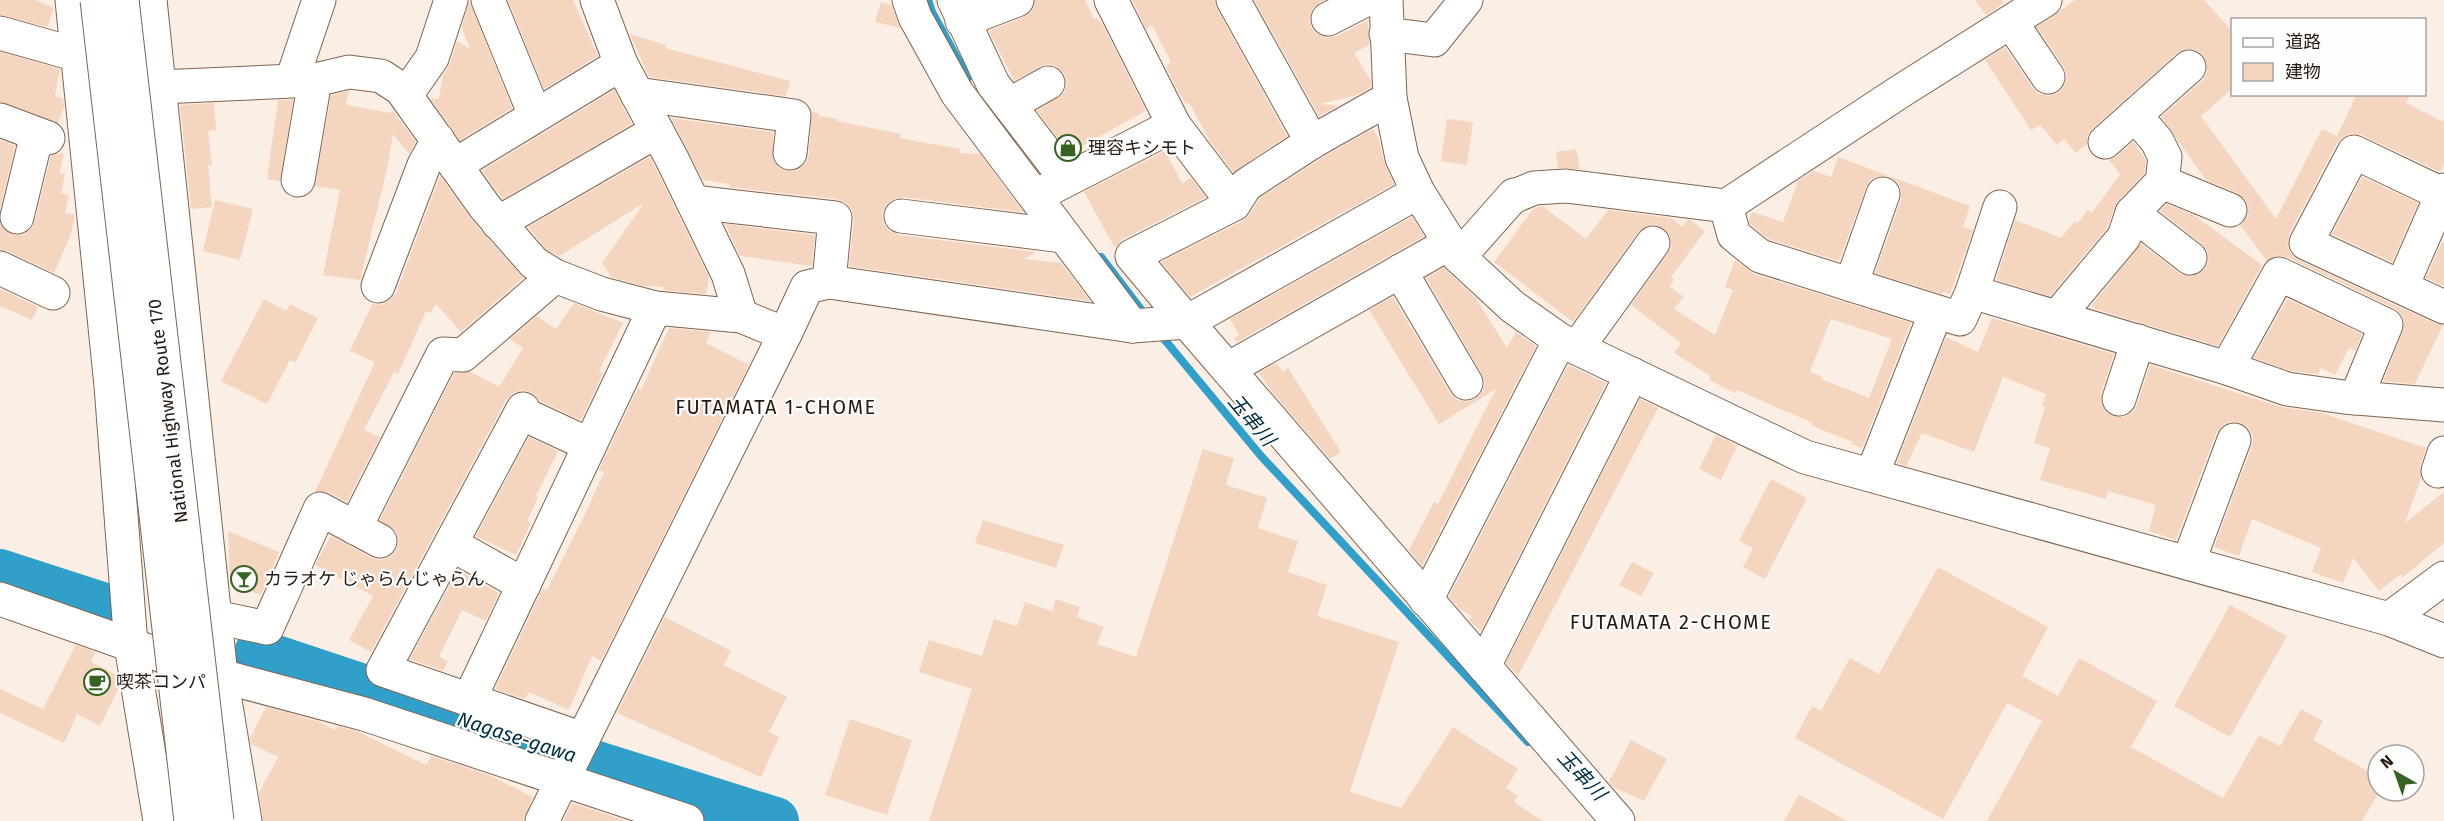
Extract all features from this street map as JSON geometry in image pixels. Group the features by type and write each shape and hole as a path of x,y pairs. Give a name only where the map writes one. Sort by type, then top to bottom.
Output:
{"main road":[{"path":"72,0 111,386 131,645 160,821"},
{"name":"National Highway Route 170","path":"97,0 191,821"},
{"name":"National Highway Route 170","path":"122,0 217,821"},
{"path":"150,0 221,676 245,821"},
{"path":"298,180 303,80 319,0"},
{"path":"406,95 432,58 451,0"},
{"path":"488,0 535,115"},
{"path":"597,0 621,64 728,274 741,316"},
{"path":"909,0 915,17 957,93 1132,326"},
{"path":"1017,0 958,10 993,84 1066,179"},
{"path":"1111,0 1174,125 1234,204"},
{"path":"1233,0 1312,142"},
{"path":"1328,19 1365,0"},
{"path":"1386,0 1390,98 1402,158 1418,192 1454,250 1513,307 1568,344 1805,457 2389,619 2444,641"},
{"path":"1386,34 1434,40 1466,0"},
{"path":"1228,369 1400,271 1454,250 1515,195 1534,188 1566,186 1726,206 2045,0"},
{"path":"2011,22 2048,77"},
{"path":"0,33 78,55 159,87 303,80 349,72 381,76 402,89 498,223 534,263 555,276 602,294 655,308 741,316 785,334"},
{"path":"378,286 424,165 446,153 535,115 621,64"},
{"path":"2104,142 2189,67"},
{"path":"1009,105 1048,83"},
{"path":"637,94 794,116 790,153"},
{"path":"1390,98 1312,142 1246,185 1234,204 1132,256 1618,821"},
{"path":"2057,317 2124,237 2132,213 2163,182 2165,157 2157,141 2135,115"},
{"path":"0,120 42,136 17,217"},
{"path":"1034,197 1174,125"},
{"path":"498,223 657,131"},
{"path":"2402,286 2443,192 2354,152 2306,243 2444,307"},
{"path":"2163,182 2230,210"},
{"path":"542,821 807,287 829,282 1132,326 1187,322 1418,192"},
{"path":"1851,285 1883,194"},
{"path":"693,202 835,218 829,282"},
{"path":"1726,206 1734,234 1760,256 1960,320 1972,292 2000,207"},
{"path":"2132,213 2190,258"},
{"path":"901,216 1063,236"},
{"path":"1426,600 1568,344 1653,243"},
{"path":"0,268 53,293"},
{"path":"1400,271 1466,383"},
{"path":"2227,368 2279,274 2386,325 2356,398"},
{"path":"215,617 267,628 320,508 368,535 443,354 463,355 555,276"},
{"path":"1972,292 2227,368 2287,389 2356,398 2444,405"},
{"path":"469,700 655,308"},
{"path":"1872,475 1936,312"},
{"path":"2119,399 2138,341"},
{"path":"1484,666 1632,374"},
{"path":"583,739 383,670 522,411 590,445"},
{"path":"2188,563 2234,440"},
{"path":"451,544 524,585"},
{"path":"2389,619 2444,578"},
{"path":"0,599 221,676 364,714 687,821"}],"building":[{"path":"0,0 36,0 54,8 47,27 0,15"},
{"path":"469,0 512,108 460,140 430,98 439,99 443,75 450,64 457,41 470,49 462,28"},
{"path":"508,0 573,0 598,56 544,89"},
{"path":"1035,0 1085,0 1094,19 1097,18 1104,27 1146,111 1069,153 1037,111 1064,93 1067,83 1064,73 1048,64 1014,81 989,31 1024,17 1032,11"},
{"path":"1132,0 1214,0 1287,136 1233,172 1210,141 1191,106 1186,104 1179,93 1166,67 1171,62 1152,25 1146,29"},
{"path":"1254,0 1324,0 1313,8 1309,19 1311,27 1317,34 1326,38 1337,36 1368,20 1369,45 1354,53 1371,81 1371,87 1357,95 1320,104 1338,106 1319,116"},
{"path":"1975,0 2002,0 2004,3 1986,15"},
{"path":"2075,0 2204,0 2231,30 2231,90 2201,116 2276,219 2322,129 2337,136 2356,96 2409,96 2406,103 2444,122 2444,165 2440,172 2362,135 2352,133 2343,137 2337,143 2289,234 2287,243 2290,253 2298,260 2436,324 2443,325 2415,384 2383,381 2403,332 2404,322 2401,314 2394,308 2287,257 2277,255 2267,261 2240,225 2247,217 2249,208 2245,199 2237,193 2206,180 2161,117 2202,81 2207,73 2207,64 2203,54 2195,49 2186,49 2177,53 2093,128 2087,136 2087,144 2076,153 2064,139 2057,145 2040,125 2031,130 1985,60 2005,47 2039,94 2049,96 2058,93 2065,85 2067,75 2037,27"},
{"path":"881,2 891,5 900,28 875,22"},
{"path":"630,34 666,45 665,48 790,81 786,96 649,77"},
{"path":"0,52 60,69 55,96 63,99 64,107 58,123 0,102"},
{"path":"614,90 632,124 503,199 482,171"},
{"path":"349,91 346,105 391,113 393,111 416,142 409,154 393,134 387,169 360,280 323,275 340,190 315,186 331,95"},
{"path":"278,100 293,100 280,181 267,179"},
{"path":"214,103 216,130 208,131 212,165 208,165 212,207 191,209 180,105"},
{"path":"812,112 819,113 819,116 838,119 837,121 901,134 900,138 960,149 959,153 980,154 1023,212 903,197 893,199 886,205 882,214 884,224 890,231 899,235 1036,252 1024,259 1061,263 1090,301 849,266 854,219 852,210 846,203 837,199 729,187 729,184 703,180 671,118 773,132 773,160 779,168 789,172 798,170 805,164 809,155"},
{"path":"1447,119 1473,122 1467,165 1441,161"},
{"path":"1373,129 1394,184 1190,297 1161,262 1243,221 1260,198 1322,158"},
{"path":"0,140 15,146 0,208"},
{"path":"2133,142 2146,160 2144,174 2117,202 2107,228 2050,296 1996,280 2015,220 2061,238 2075,221 2078,223 2088,210 2092,213 2120,174 2109,160"},
{"path":"1576,149 1580,169 1558,168 1556,152"},
{"path":"1165,151 1182,183 1191,178 1206,197 1123,239 1115,248 1084,192"},
{"path":"64,154 59,173 65,174 61,193 69,195 65,213 75,215 71,234 54,273 8,251 0,250 0,224 5,231 13,235 23,235 31,229 51,156"},
{"path":"650,157 709,277 706,294 663,290 664,287 644,286 611,277 602,263 644,203 559,256 546,249 528,227"},
{"path":"1838,157 1970,206 1963,227 1973,230 1950,294 1943,292 1942,294 1875,273 1901,200 1898,182 1889,176 1871,179 1866,187 1839,261 1769,239 1750,224 1752,212 1783,222 1798,181 1814,171 1831,177"},
{"path":"440,176 471,219 523,278 461,332 436,304 430,313 426,311 398,374 394,372 364,430 380,437 347,502 328,492 315,492 375,362 350,351 372,304 380,305 389,301 396,293"},
{"path":"2362,177 2418,203 2392,262 2332,234"},
{"path":"215,200 253,209 240,260 203,251"},
{"path":"2167,204 2195,216 2262,265 2218,346 2095,309 2092,305 2141,244 2179,273 2187,276 2198,275 2205,269 2209,260 2207,250 2160,211"},
{"path":"1542,206 1586,239 1608,210 1671,218 1682,227 1687,220 1690,220 1705,231 1671,277 1674,280 1669,286 1684,297 1674,309 1715,335 1733,290 1725,287 1735,260 1754,274 1911,323 1862,448 1852,444 1853,442 1812,426 1813,423 1737,390 1735,393 1709,380 1710,376 1674,353 1681,343 1631,305 1672,246 1670,236 1656,224 1646,226 1638,232 1573,322 1494,262 1533,209","holes":["1831,319 1892,339 1869,398 1821,379 1822,377 1810,371"]},
{"path":"1412,217 1424,236 1237,342 1234,338 1239,335 1230,319"},
{"path":"725,224 815,235 812,266 740,256"},
{"path":"2442,242 2444,243 2444,286 2426,278"},
{"path":"1444,268 1475,297 1507,348 1516,332 1536,346 1422,566 1409,550 1434,502 1438,504 1496,389 1439,424 1369,310 1393,297 1450,393 1457,400 1466,402 1475,399 1483,392 1485,383 1482,374 1426,278"},
{"path":"0,289 38,307 32,320 0,306"},
{"path":"264,299 286,311 290,304 318,318 295,363 290,360 267,404 221,381"},
{"path":"2287,299 2362,334 2355,351 2349,348 2335,375 2321,368 2318,374 2291,371 2254,358"},
{"path":"574,303 623,323 599,371 603,373 581,420 540,401 531,392 522,390 513,393 506,400 371,652 349,640 373,596 315,565 331,536 372,558 381,560 390,557 397,549 399,540 396,531 380,520 454,373 469,371 499,387 523,348 510,339 537,316 556,329"},
{"path":"1992,318 2114,354 2101,393 2101,402 2105,412 2114,417 2123,417 2132,413 2137,405 2150,365 2281,407 2322,413 2426,448 2420,466 2421,478 2405,523 2444,492 2444,543 2403,577 2401,574 2379,591 2353,558 2343,583 2312,572 2321,548 2252,519 2239,556 2214,547 2252,446 2253,437 2249,429 2241,423 2231,421 2223,425 2216,433 2176,540 2149,531 2156,505 2108,491 2106,499 2040,480 2050,448 2034,443 2045,407 2042,406 2046,394 2003,377 1974,452 1922,433 1906,466 1897,463 1946,337 1978,352"},
{"path":"669,328 711,332 706,343 749,365 601,661 592,656 569,710 529,692 525,699 495,689 543,588 547,590 589,506 604,472 599,470 638,388 641,390"},
{"path":"1276,363 1283,372 1288,368 1341,452 1330,459 1272,392 1259,373"},
{"path":"1568,365 1606,383 1481,631 1469,620 1472,616 1461,610 1449,597"},
{"path":"1640,399 1658,408 1518,676 1506,663"},
{"path":"1716,435 1737,446 1721,480 1699,469"},
{"path":"529,437 558,451 536,496 538,497 527,522 531,523 516,555 476,536"},
{"path":"1203,449 1234,458 1226,485 1267,498 1258,528 1298,541 1288,572 1327,585 1317,616 1399,642 1350,792 1401,808 1453,727 1518,769 1506,788 1518,796 1514,802 1543,821 929,821 972,689 919,672 929,640 982,656 994,619 1017,626 1025,602 1052,611 1056,599 1080,607 1077,617 1104,627 1097,644 1136,657"},
{"path":"1771,479 1807,498 1765,579 1743,567 1753,548 1739,541"},
{"path":"983,520 1064,545 1056,568 975,543"},
{"path":"228,531 279,552 261,595 230,583"},
{"path":"1632,562 1654,573 1641,596 1619,585"},
{"path":"1938,567 2048,627 2022,676 2058,696 2079,658 2157,701 2131,747 2223,798 2259,735 2280,746 2301,709 2323,721 2313,740 2366,770 2366,803 2373,803 2362,821 1987,821 2042,721 2007,703 1943,819 1795,738 1812,706 1821,711 1850,658 1879,674"},
{"path":"458,570 499,593 486,621 462,610 439,657 448,661 443,671 410,659"},
{"path":"2230,605 2287,636 2230,737 2174,706"},
{"path":"665,617 731,651 724,665 787,697 769,732 779,737 761,777 617,713"},
{"path":"76,645 95,652 91,662 117,675 119,688 100,726 77,714 64,743 0,713 0,689 43,709"},
{"path":"266,707 317,721 336,730 338,726 359,732 426,765 431,756 489,775 533,797 523,821 263,821 259,793 278,757 251,744 250,738"},
{"path":"850,719 912,740 887,815 825,795"},
{"path":"1631,740 1667,759 1644,801 1613,787 1609,782"},
{"path":"1799,794 1847,821 1784,821"},
{"path":"572,803 627,821 563,821"}],"waterway":[{"name":"玉串川","path":"928,0 932,12 968,78"},
{"name":"玉串川","path":"1101,257 1146,316"},
{"name":"玉串川","path":"1159,333 1261,456 1528,742"},
{"path":"0,573 108,608"},
{"name":"Nagase-gawa","path":"258,653 549,750 775,821"}],"place":[{"name":"理容キシモト","path":"1068,148"},
{"name":"カラオケ じゃらんじゃらん","path":"244,579"},
{"name":"喫茶コンパ","path":"97,682"}],"district":[{"name":"FUTAMATA 1-CHOME","path":"776,407"},
{"name":"FUTAMATA 2-CHOME","path":"1671,622"}]}
